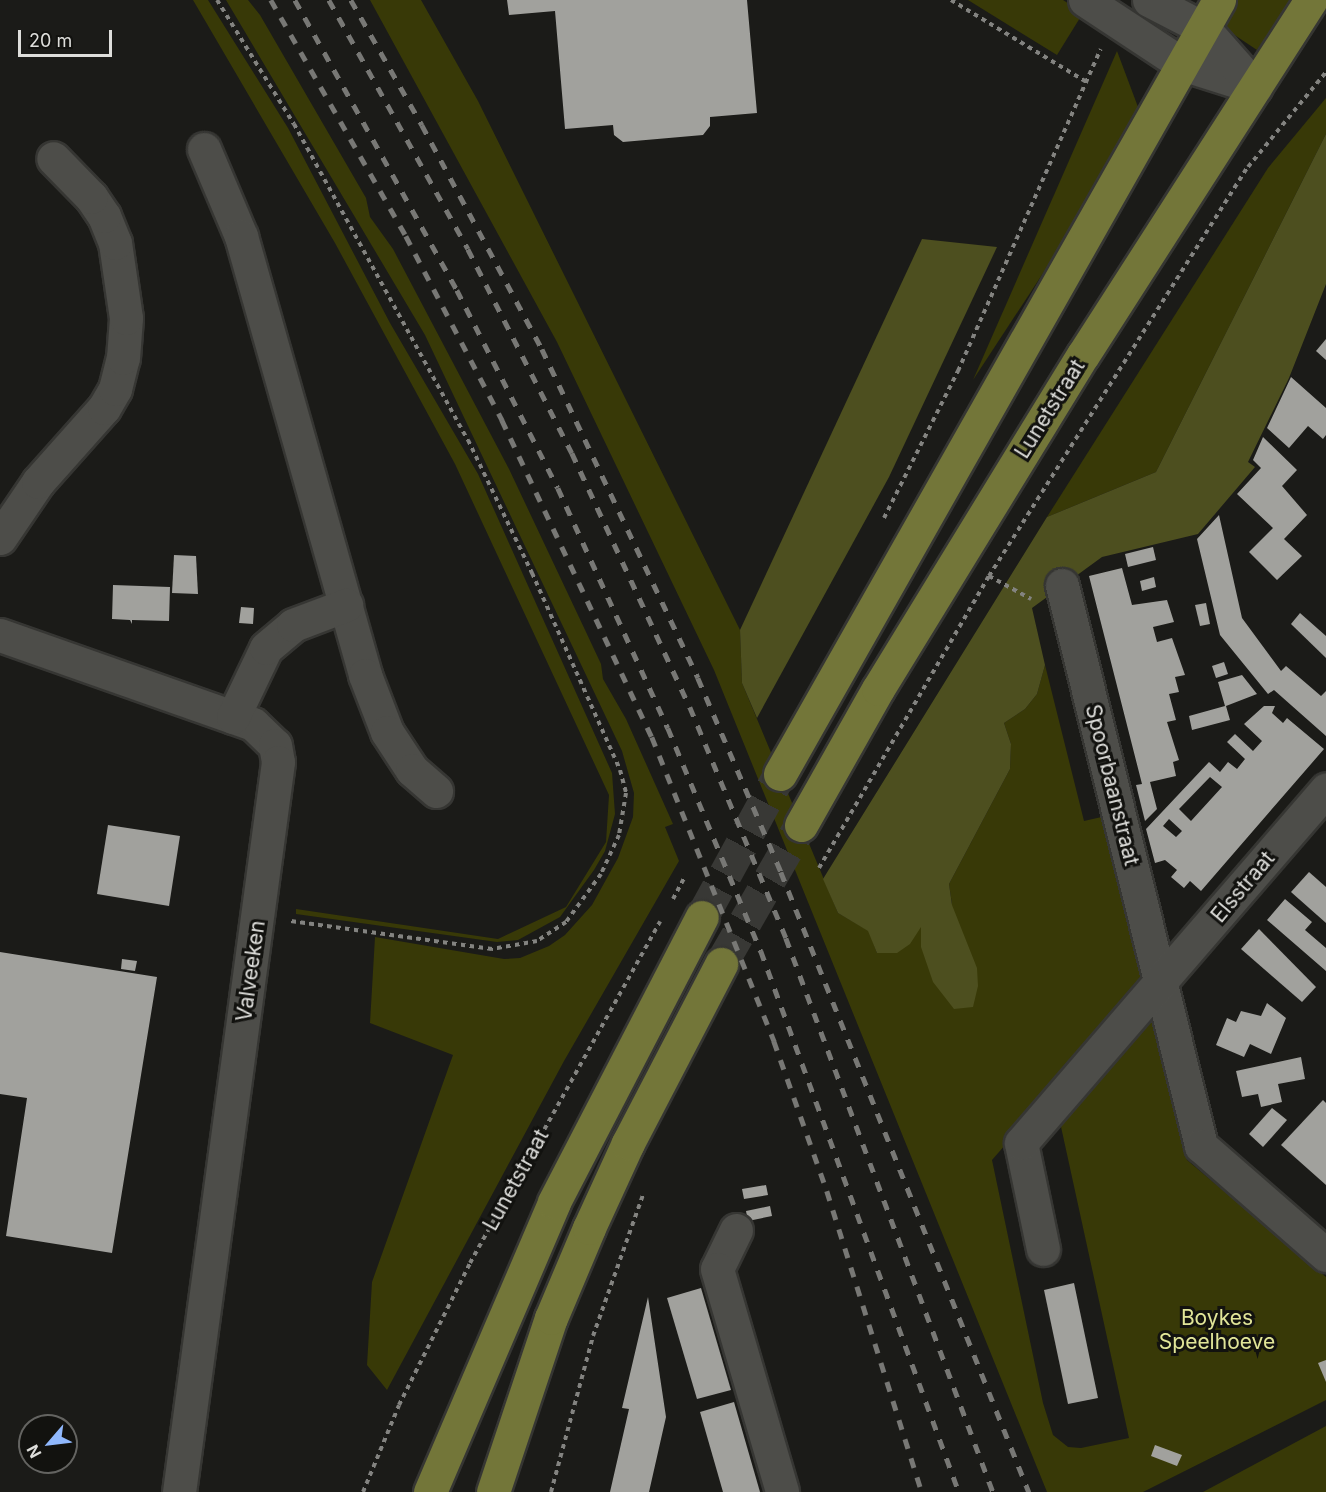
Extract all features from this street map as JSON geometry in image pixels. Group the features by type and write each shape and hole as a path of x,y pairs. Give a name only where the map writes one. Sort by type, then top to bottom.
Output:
{"main road":[{"path":"780,774 1219,0"},
{"name":"Lunetstraat","path":"801,825 879,689 1077,365 1311,0"},
{"name":"Lunetstraat","path":"430,1492 554,1202 702,917"},
{"path":"493,1492 551,1318 589,1228 628,1143 721,964"}],"street":[{"path":"1085,0 1182,64 1255,87"},
{"path":"1149,0 1203,28 1255,87"},
{"path":"204,149 241,236 365,675 387,732 412,770 436,791"},
{"path":"0,538 38,482 104,408 115,388 123,358 126,318 115,243 98,206 53,158"},
{"name":"Spoorbaanstraat","path":"1049,593 1161,985 1201,1146 1326,1255"},
{"path":"233,717 266,648 293,625 346,605"},
{"name":"Valveeken","path":"0,635 233,717 265,733 274,746 278,762 179,1492"},
{"name":"Elsstraat","path":"1043,1249 1021,1143 1161,985 1326,790"},
{"path":"736,1230 717,1269 782,1492"}],"path":[{"path":"217,0 294,124 468,440 532,573 620,770 626,793 619,836 601,874 566,921 537,941 492,949 258,917"},
{"path":"951,0 1085,81"},
{"path":"881,525 958,371 1085,81 1116,20"},
{"name":"Lunetstraat","path":"819,868 989,576 1248,167 1326,72"},
{"path":"989,576 1049,593"},
{"path":"668,907 685,876"},
{"name":"Lunetstraat","path":"363,1492 399,1405 470,1263 663,917"},
{"path":"551,1492 596,1327 644,1192"}],"green space":[{"path":"193,0 208,0 288,128 390,323 478,474 612,773 615,814 605,851 560,917 518,940 497,942 296,914 296,909 498,939 566,907 606,842 609,795 455,464 335,243"},
{"path":"226,0 248,0 260,15 366,198 370,217 393,249 509,469 601,664 603,679 626,719 673,824 665,827 679,861 564,1061 387,1390 367,1365 372,1282 453,1055 370,1023 375,937 504,959 520,958 549,946 565,935 592,905 618,858 633,817 634,793 622,751 425,335"},
{"name":"Boykes Speelhoeve","path":"370,0 421,0 478,101 740,630 742,683 838,913 869,931 877,953 952,904 949,884 1010,769 1011,744 1004,723 1025,709 1037,694 1045,665 1084,821 1106,816 1145,979 1144,986 992,1160 1043,1403 1053,1435 1068,1447 1081,1448 1129,1438 1058,1113 1151,1003 1187,1160 1326,1277 1326,1400 1143,1492 1047,1492 714,670 557,342"},
{"path":"968,0 1063,0 1083,13 1057,55"},
{"path":"1238,0 1292,0 1257,50 1224,28"},
{"path":"1117,51 1138,107 1129,134 1091,200 973,380"},
{"path":"1326,98 1326,134 1156,472 1047,517 1268,168"},
{"path":"1326,134 1326,284 1289,378 1248,462 1255,467 1198,534 1102,557 1032,608 1045,665 1037,694 1025,709 1004,723 1011,744 1010,769 949,884 952,905 977,968 978,986 973,1007 954,1009 933,982 921,947 921,927 910,944 897,953 877,953 868,931 838,913 823,879 1047,517 1156,472"},
{"path":"922,239 997,247 889,477 757,718 742,683 740,630"},
{"path":"1326,1426 1326,1492 1203,1492"}],"building":[{"path":"507,0 747,0 757,113 710,117 710,126 703,135 623,142 614,135 613,125 565,129 555,11 509,15"},
{"path":"1326,339 1326,360 1316,351"},
{"path":"1291,377 1326,408 1326,435 1323,439 1308,426 1289,448 1267,428"},
{"path":"1263,437 1297,470 1282,486 1307,515 1284,539 1302,556 1277,580 1249,552 1273,528 1237,494 1261,468 1253,460"},
{"path":"1219,515 1242,618 1281,671 1286,666 1321,696 1326,691 1326,736 1274,690 1268,694 1220,635 1197,539"},
{"path":"1153,547 1156,560 1128,567 1125,554"},
{"path":"174,555 196,556 198,594 172,593"},
{"path":"1122,568 1132,605 1167,600 1174,622 1153,627 1157,642 1172,638 1185,675 1175,677 1179,692 1169,694 1176,720 1167,722 1179,760 1173,762 1176,776 1150,782 1157,809 1145,821 1136,785 1142,784 1089,576"},
{"path":"1154,577 1156,587 1142,591 1140,581"},
{"path":"113,585 170,587 169,621 132,620 132,624 130,620 112,619"},
{"path":"1206,603 1210,624 1200,626 1195,605"},
{"path":"241,607 254,608 253,624 239,623"},
{"path":"1300,613 1326,636 1326,658 1291,624"},
{"path":"1224,662 1228,674 1216,678 1212,666"},
{"path":"1242,675 1257,694 1226,706 1230,720 1192,730 1189,716 1225,706 1218,682"},
{"path":"1264,706 1275,706 1272,713 1283,723 1287,718 1324,749 1201,891 1190,881 1184,888 1171,877 1177,870 1165,860 1155,863 1146,829 1209,762 1220,772 1228,762 1237,769 1245,759 1227,742 1235,734 1253,751 1262,741 1244,724","holes":["1210,777 1222,787 1191,821 1179,809","1169,819 1182,831 1176,837 1163,826"]},
{"path":"108,825 180,836 169,906 97,894"},
{"path":"1309,872 1326,887 1326,923 1291,892"},
{"path":"1285,899 1312,922 1305,930 1326,948 1326,971 1267,920"},
{"path":"1259,929 1316,987 1302,1002 1241,949"},
{"path":"0,952 157,977 112,1253 6,1236 27,1098 0,1094"},
{"path":"122,959 137,961 135,971 121,969"},
{"path":"1267,1003 1286,1018 1271,1054 1250,1044 1244,1057 1216,1045 1227,1018 1236,1022 1241,1011 1261,1016"},
{"path":"1301,1057 1305,1079 1278,1084 1282,1102 1261,1107 1258,1094 1242,1097 1236,1071"},
{"path":"1323,1100 1326,1103 1326,1185 1281,1145"},
{"path":"1272,1108 1287,1120 1263,1147 1249,1134"},
{"path":"766,1185 768,1195 744,1199 742,1189"},
{"path":"770,1206 772,1216 748,1221 746,1211"},
{"path":"1074,1283 1098,1398 1068,1404 1044,1290"},
{"path":"701,1288 731,1390 697,1399 667,1298"},
{"path":"648,1297 666,1417 649,1492 610,1492 629,1409 622,1408"},
{"path":"1326,1360 1326,1382 1318,1363"},
{"path":"734,1402 760,1492 723,1492 700,1412"},
{"path":"1155,1445 1182,1455 1177,1466 1151,1456"}],"tunnel":[{"path":"702,917 780,774"},
{"path":"721,964 801,825"}],"railway":[{"path":"271,0 406,236 502,420 652,737 774,1041 827,1191 922,1492"},
{"path":"295,0 457,290 558,488 668,728 761,951 959,1492"},
{"path":"329,0 468,249 572,453 690,707 786,938 993,1492"},
{"path":"351,0 422,125 542,349 698,678 781,872 1029,1492"}]}
